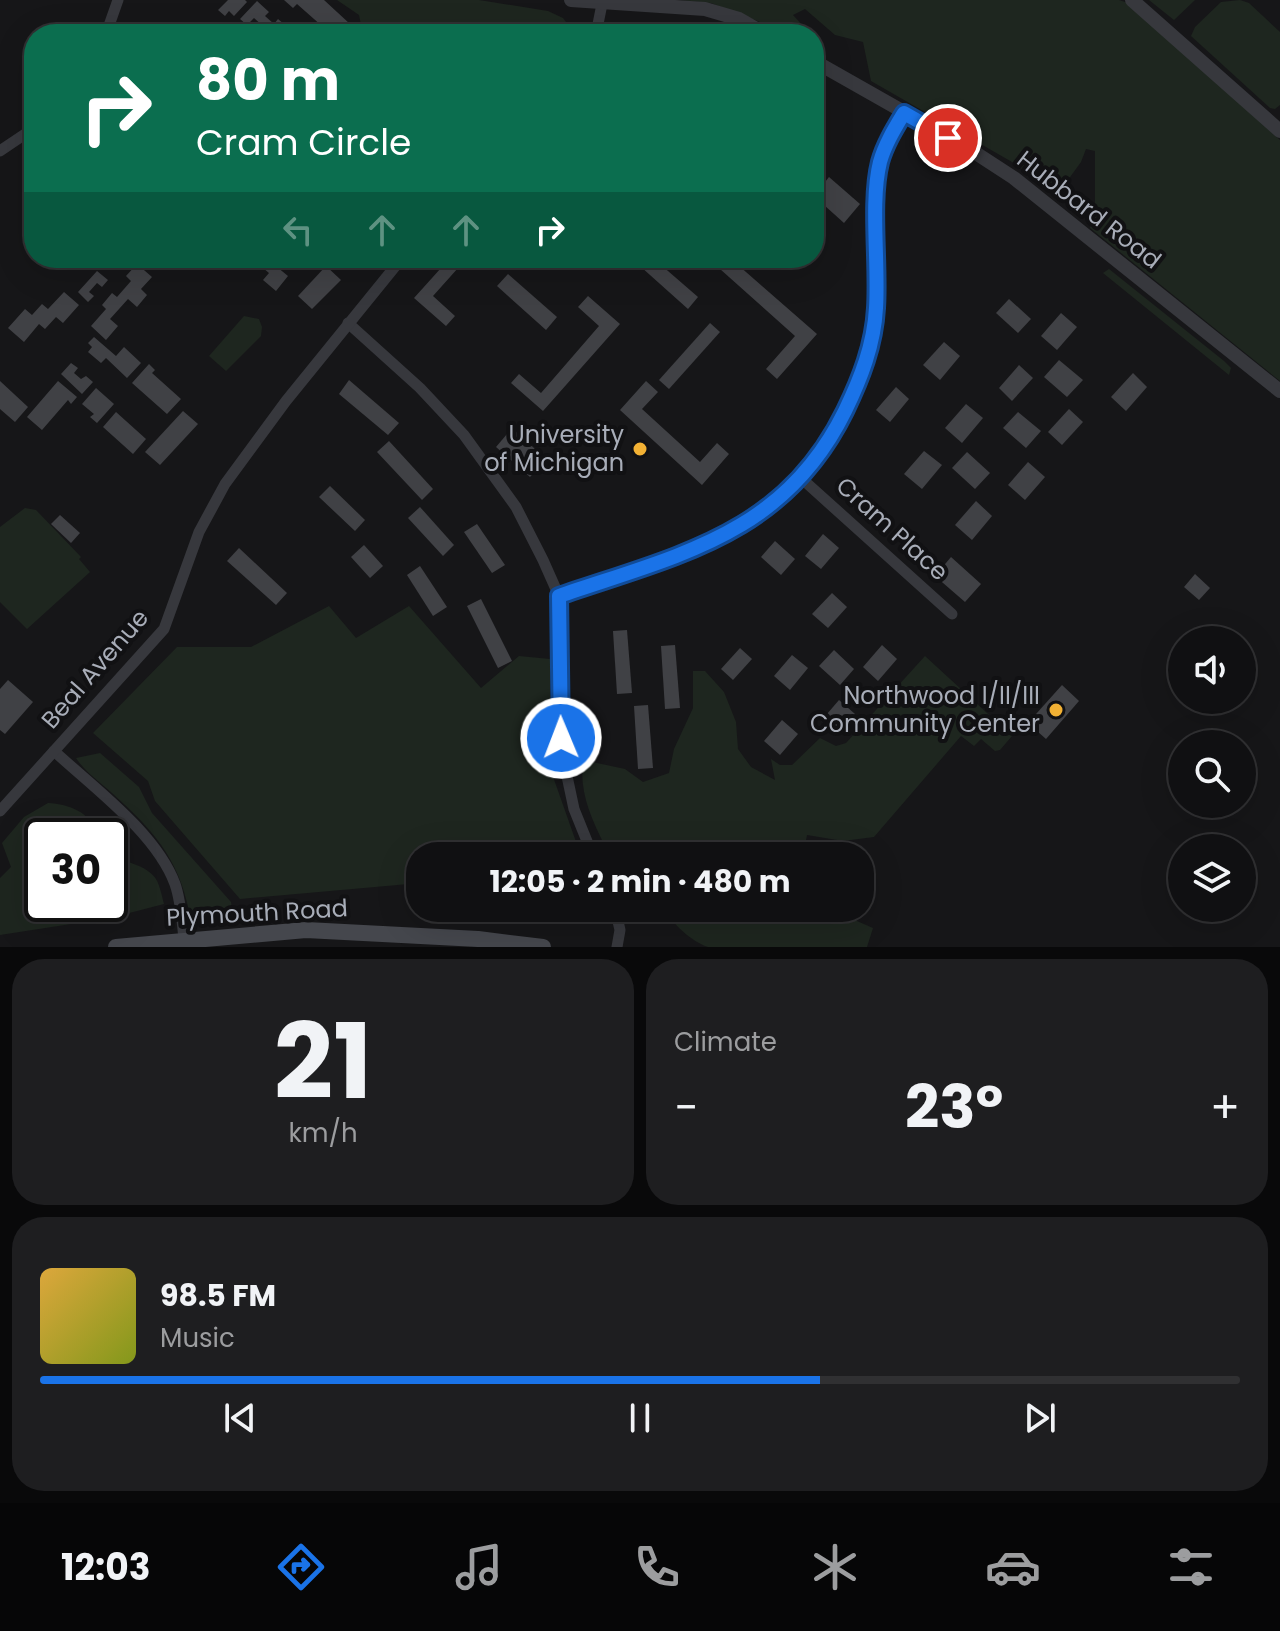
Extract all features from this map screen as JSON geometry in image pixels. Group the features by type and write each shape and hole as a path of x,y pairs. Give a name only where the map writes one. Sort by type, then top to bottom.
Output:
{"main road":[{"name":"Plymouth Road","path":"116,947 306,930 463,937 543,947"}],"street":[{"path":"110,24 118,0"},
{"path":"571,0 705,9 748,24"},
{"path":"1132,0 1280,131"},
{"path":"598,24 602,4"},
{"name":"Hubbard Road","path":"824,67 1014,178 1280,391"},
{"path":"559,596 716,540 762,512 801,478 828,443 865,370 876,310 877,184 880,162 887,142 904,113"},
{"path":"0,151 24,135"},
{"name":"Beal Avenue","path":"184,939 175,886 163,859 148,838 54,751 164,629 199,532 225,484 286,401 394,268"},
{"path":"348,323 426,393 473,446 516,507 559,596 560,723 564,762 574,809 587,842"},
{"name":"Cram Place","path":"801,478 952,614"},
{"path":"0,811 54,751"},
{"path":"617,947 618,922"}],"shaded area":[{"path":"337,0 479,0 548,11 563,18 568,24 361,24 359,15"},
{"path":"680,0 1119,0 1128,3 1280,140 1280,381 1090,228 1095,210 1095,151 1086,149 1081,162 1057,195 1012,162 871,81 863,42 835,35 805,9 793,15 801,24 775,24 760,22 711,3"},
{"path":"1149,0 1195,0 1174,20"},
{"path":"1240,0 1249,3 1280,32 1280,105 1275,109 1270,108 1191,36 1195,27 1221,2"},
{"path":"1109,269 1224,361 1231,368 1229,375 1103,273"},
{"path":"244,316 259,319 261,336 226,371 209,356"},
{"path":"25,508 36,510 81,557 79,559 90,572 27,629 0,602 0,527"},
{"path":"329,606 356,638 409,606 481,688 519,656 550,659 550,768 576,842 406,842 406,884 240,899 155,801 148,781 93,733 177,647 251,647"},
{"path":"925,656 1012,736 1000,750 995,751 981,739 974,746 961,736 874,837 843,841 807,835 806,842 603,842 591,815 583,783 583,760 625,769 643,782 669,773 674,749 693,708 693,671 705,671 724,692 736,722 738,749 751,767 775,780 771,759 780,765 792,765 820,738 836,746 846,743"},
{"path":"100,753 139,787 152,813 231,902 232,908 189,911 178,875 161,845 139,819 76,758"},
{"path":"48,803 64,805 87,818 24,818 24,922 84,922 0,935 0,878 11,867 2,843 24,817"},
{"path":"128,862 152,874 159,885 164,904 128,913"},
{"path":"674,922 859,922 873,928 867,947 708,947"}],"building":[{"path":"228,0 247,2 234,16 229,11 225,16 218,10"},
{"path":"284,0 324,0 350,24 320,24 297,4 293,8"},
{"path":"257,1 269,12 265,16 274,24 261,24 254,18 246,24 240,19"},
{"path":"829,177 860,204 844,223 824,205 824,183"},
{"path":"133,268 142,268 152,277 141,289 147,295 137,307 128,299 110,319 118,326 106,340 91,326 106,309 102,305 112,293 117,297 131,281 126,276"},
{"path":"263,268 278,268 288,276 276,291 263,280 269,273"},
{"path":"324,268 341,280 312,309 298,296"},
{"path":"441,268 458,268 433,296 455,316 446,326 414,298"},
{"path":"642,268 665,268 698,297 688,309"},
{"path":"741,268 817,334 777,379 766,369 795,336 720,269"},
{"path":"97,271 108,280 102,287 97,283 89,292 94,296 88,302 78,292"},
{"path":"508,274 557,317 546,330 497,286"},
{"path":"64,292 79,305 63,323 56,317 45,329 39,324 24,342 8,328 25,309 32,315 42,304 48,309"},
{"path":"588,296 620,324 543,411 511,383 519,374 541,393 599,326 578,307"},
{"path":"1009,299 1031,319 1018,333 996,313"},
{"path":"1061,313 1077,327 1057,350 1041,336"},
{"path":"710,323 720,332 669,389 659,380"},
{"path":"94,337 116,356 124,347 141,363 127,378 106,358 101,363 88,352 92,347 88,343"},
{"path":"944,342 960,356 940,380 923,365"},
{"path":"1059,360 1083,380 1067,397 1044,377"},
{"path":"71,363 78,368 74,373 81,379 86,376 93,382 82,394 61,374"},
{"path":"149,364 155,370 152,373 181,399 167,414 132,383"},
{"path":"1019,365 1033,378 1012,401 999,388"},
{"path":"1133,373 1147,387 1126,411 1111,397"},
{"path":"349,380 399,423 388,435 339,394"},
{"path":"0,381 28,407 15,422 0,409"},
{"path":"58,381 77,397 71,404 68,400 42,430 27,417"},
{"path":"646,381 658,392 642,409 700,462 717,443 729,454 702,485 620,410"},
{"path":"896,387 909,399 890,422 876,410"},
{"path":"96,388 114,404 97,423 90,417 94,414 82,404"},
{"path":"966,404 983,418 962,443 945,428"},
{"path":"1069,409 1083,422 1062,445 1048,432"},
{"path":"183,411 198,424 160,465 145,452"},
{"path":"116,412 146,439 133,454 103,427"},
{"path":"1018,412 1041,431 1026,448 1003,428"},
{"path":"512,428 546,459 530,477 496,447"},
{"path":"389,441 433,489 422,500 377,452"},
{"path":"924,451 942,465 922,489 904,474"},
{"path":"967,452 990,473 975,489 952,468"},
{"path":"1028,462 1045,477 1025,500 1008,485"},
{"path":"330,486 365,520 355,531 319,497"},
{"path":"976,501 992,516 972,540 955,525"},
{"path":"420,507 454,545 443,556 408,518"},
{"path":"60,515 80,533 71,543 51,524"},
{"path":"477,524 505,565 492,573 464,532"},
{"path":"823,534 839,548 821,569 805,556"},
{"path":"775,541 795,559 781,575 761,557"},
{"path":"364,545 383,566 370,578 351,557"},
{"path":"239,548 287,593 276,605 227,561"},
{"path":"951,557 981,584 965,602 935,576"},
{"path":"420,566 447,607 433,616 407,575"},
{"path":"1195,574 1210,588 1199,600 1184,587"},
{"path":"832,593 847,607 828,628 812,614"},
{"path":"481,599 512,661 498,668 467,606"},
{"path":"627,630 632,693 617,694 613,631"},
{"path":"675,645 680,708 665,709 661,646"},
{"path":"882,645 897,659 878,681 863,667"},
{"path":"740,648 752,659 733,680 721,669"},
{"path":"834,650 854,669 840,685 819,666"},
{"path":"792,655 808,668 790,690 774,676"},
{"path":"8,680 33,702 5,734 0,730 0,689"},
{"name":"Northwood I/II/III Community Center","path":"1062,685 1079,701 1046,739 1028,723"},
{"path":"839,700 855,714 836,735 821,721"},
{"path":"648,705 653,768 638,769 634,706"},
{"path":"782,720 798,734 780,755 764,741"}],"place":[{"name":"University of Michigan","path":"640,449"},
{"name":"Northwood I/II/III Community Center","path":"1056,710"}],"route":[{"path":"561,738 559,596 716,540 762,512 801,478 837,428 865,370 876,310 877,184 887,142 904,113 948,138"}]}
